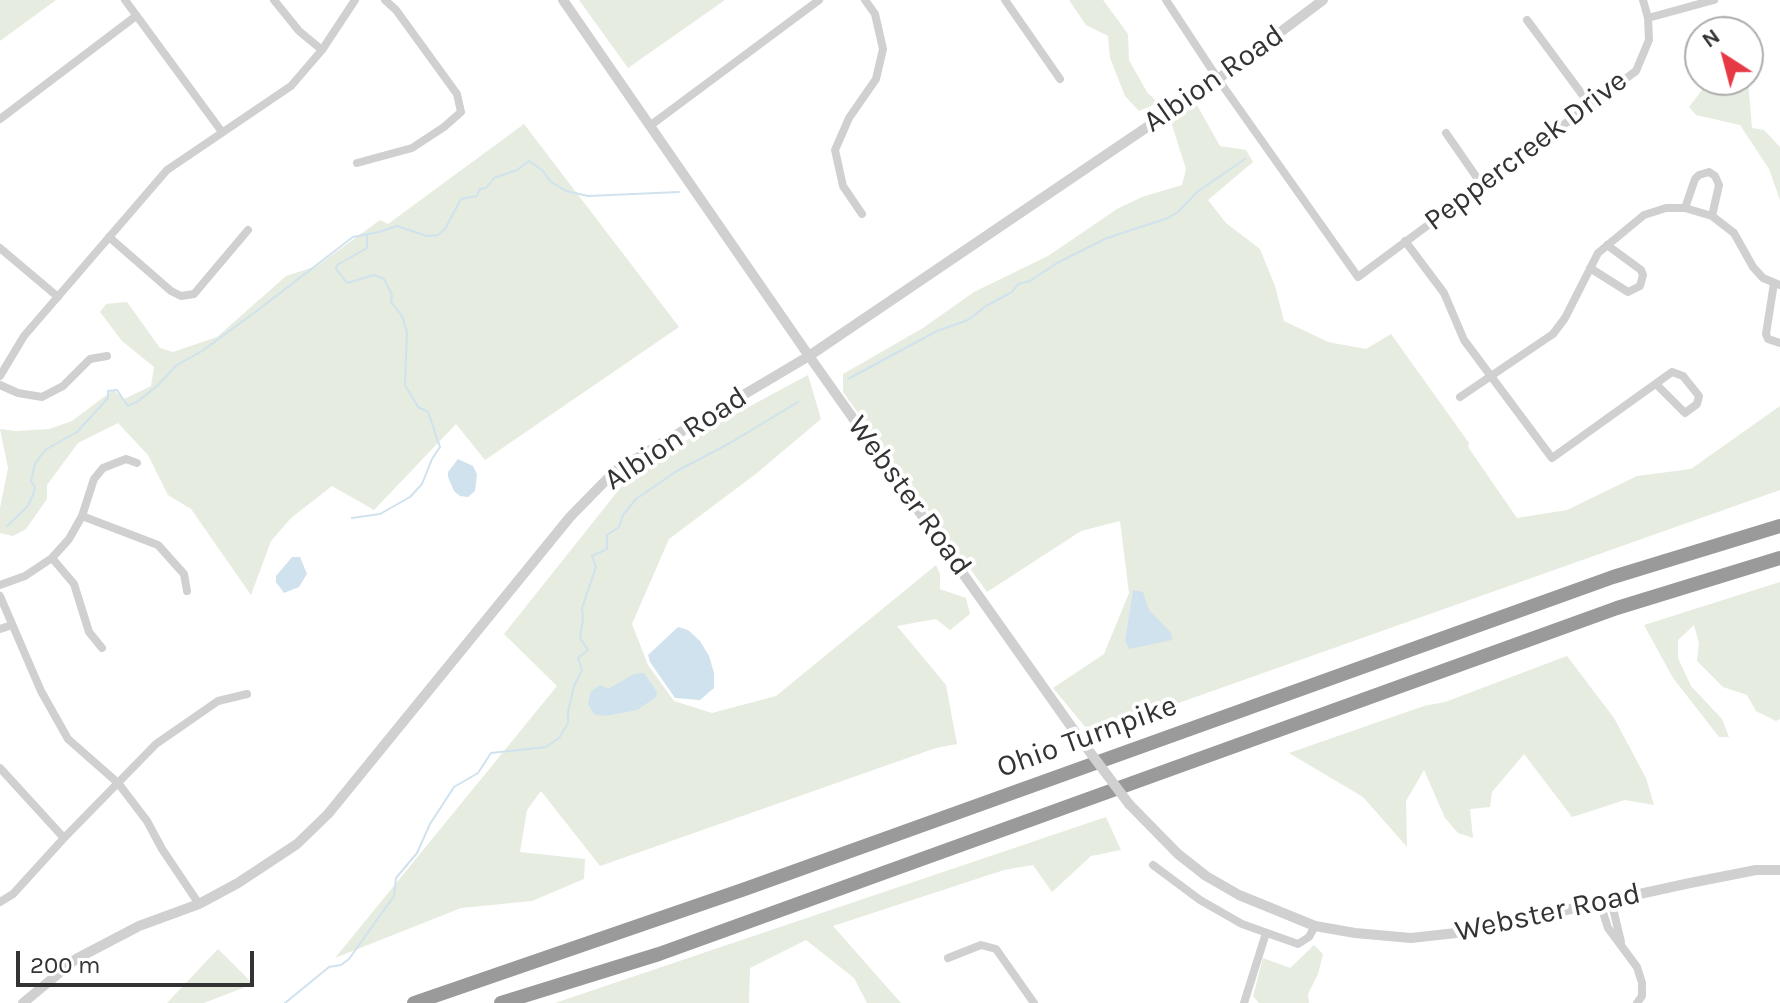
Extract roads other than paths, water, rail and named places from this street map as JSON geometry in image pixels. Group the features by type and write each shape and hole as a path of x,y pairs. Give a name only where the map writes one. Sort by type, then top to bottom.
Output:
{"highway":[{"name":"Ohio Turnpike","path":"414,1003 745,889 1583,587 1780,526"},
{"name":"Ohio Turnpike","path":"501,1003 659,954 1617,608 1780,558"}],"street":[{"path":"125,0 222,132"},
{"path":"274,0 299,31 322,50"},
{"path":"0,376 24,336 167,170 291,86 322,50 355,0"},
{"path":"357,163 412,148 461,112 457,94 396,10 385,0"},
{"name":"Webster Road","path":"563,0 809,356 1080,739 1129,804 1178,854 1206,876 1239,895 1315,926 1411,938 1465,932 1756,870 1780,870"},
{"path":"651,125 819,0"},
{"path":"862,214 843,186 835,150 849,118 876,79 883,49 875,14 865,0"},
{"path":"1005,0 1060,79"},
{"path":"1166,0 1218,79"},
{"name":"Albion Road","path":"23,1003 76,959 139,926 199,904 297,844 324,818 570,517 615,471 809,356 1218,79 1323,0"},
{"name":"Peppercreek Drive","path":"1218,79 1358,277 1636,71 1649,40 1643,0"},
{"path":"1648,18 1714,0"},
{"path":"0,119 136,16"},
{"path":"1527,20 1590,105"},
{"path":"1446,133 1482,185"},
{"path":"1685,208 1695,179 1709,172 1719,185 1712,216"},
{"path":"1460,397 1553,334 1565,318 1598,253 1644,215 1666,208 1685,208 1712,216 1734,233 1753,267 1763,278 1777,284 1766,334 1768,339 1780,343"},
{"path":"109,237 171,291 181,296 194,294 248,230"},
{"path":"1405,241 1444,293 1464,340 1552,458 1672,372 1683,376 1699,396 1697,404 1685,413 1656,384"},
{"path":"1590,268 1628,292 1643,282 1641,270 1607,245"},
{"path":"0,248 58,297"},
{"path":"0,385 18,393 42,397 63,386 90,359 107,356"},
{"path":"0,585 25,576 52,558 69,539 82,516 94,479 103,468 126,459 137,463"},
{"path":"82,516 158,545 184,574 187,591"},
{"path":"52,558 74,584 89,632 102,648"},
{"path":"0,596 41,691 68,739 118,783 147,821 199,904"},
{"path":"0,629 12,625"},
{"path":"0,902 13,894 156,744 218,701 247,694"},
{"path":"0,768 64,838"},
{"path":"1153,865 1200,900 1242,924 1298,944 1309,937 1315,926"},
{"path":"1606,901 1622,946 1637,967 1642,983 1642,996 1637,1003"},
{"path":"1244,1003 1266,933"},
{"path":"948,958 981,945 996,949 1034,1003"}],"water":[{"path":"458,459 473,466 477,474 475,491 468,497 454,491 448,477 448,472"},
{"path":"292,557 300,557 307,574 299,587 284,593 276,582 276,576"},
{"path":"1133,590 1143,592 1149,610 1172,634 1172,640 1129,649 1125,641"},
{"path":"678,627 688,630 700,641 709,656 714,688 700,700 675,698 650,662 648,655"},
{"path":"644,673 657,692 656,697 637,710 605,716 594,714 588,704 591,691 601,685 608,689 634,674"}],"waterway":[{"path":"848,379 937,331 968,320 1012,292 1018,284 1030,281 1057,263 1107,238 1168,218 1197,192 1245,159"},
{"path":"7,526 27,507 35,487 31,481 35,464 45,450 77,432 108,398 108,391 117,390 128,406 137,402 177,365 202,351 353,237 397,226 427,236 438,235 445,229 461,199 477,196 480,189 486,188 494,178 517,170 529,161 542,170 551,182 566,191 588,196 679,192"},
{"path":"352,518 380,514 410,497 422,484 440,447 428,412 418,407 405,385 407,332 402,316 391,302 392,295 384,279 374,275 347,283 336,269 337,265 367,248 367,234"},
{"path":"285,1003 329,967 341,965 349,959 394,896 396,878 417,853 430,824 454,787 478,773 491,753 546,747 559,738 568,723 574,686 582,670 578,658 588,650 580,638 582,608 596,567 592,556 607,549 607,535 619,527 623,515 636,499 677,471 798,402"}]}
